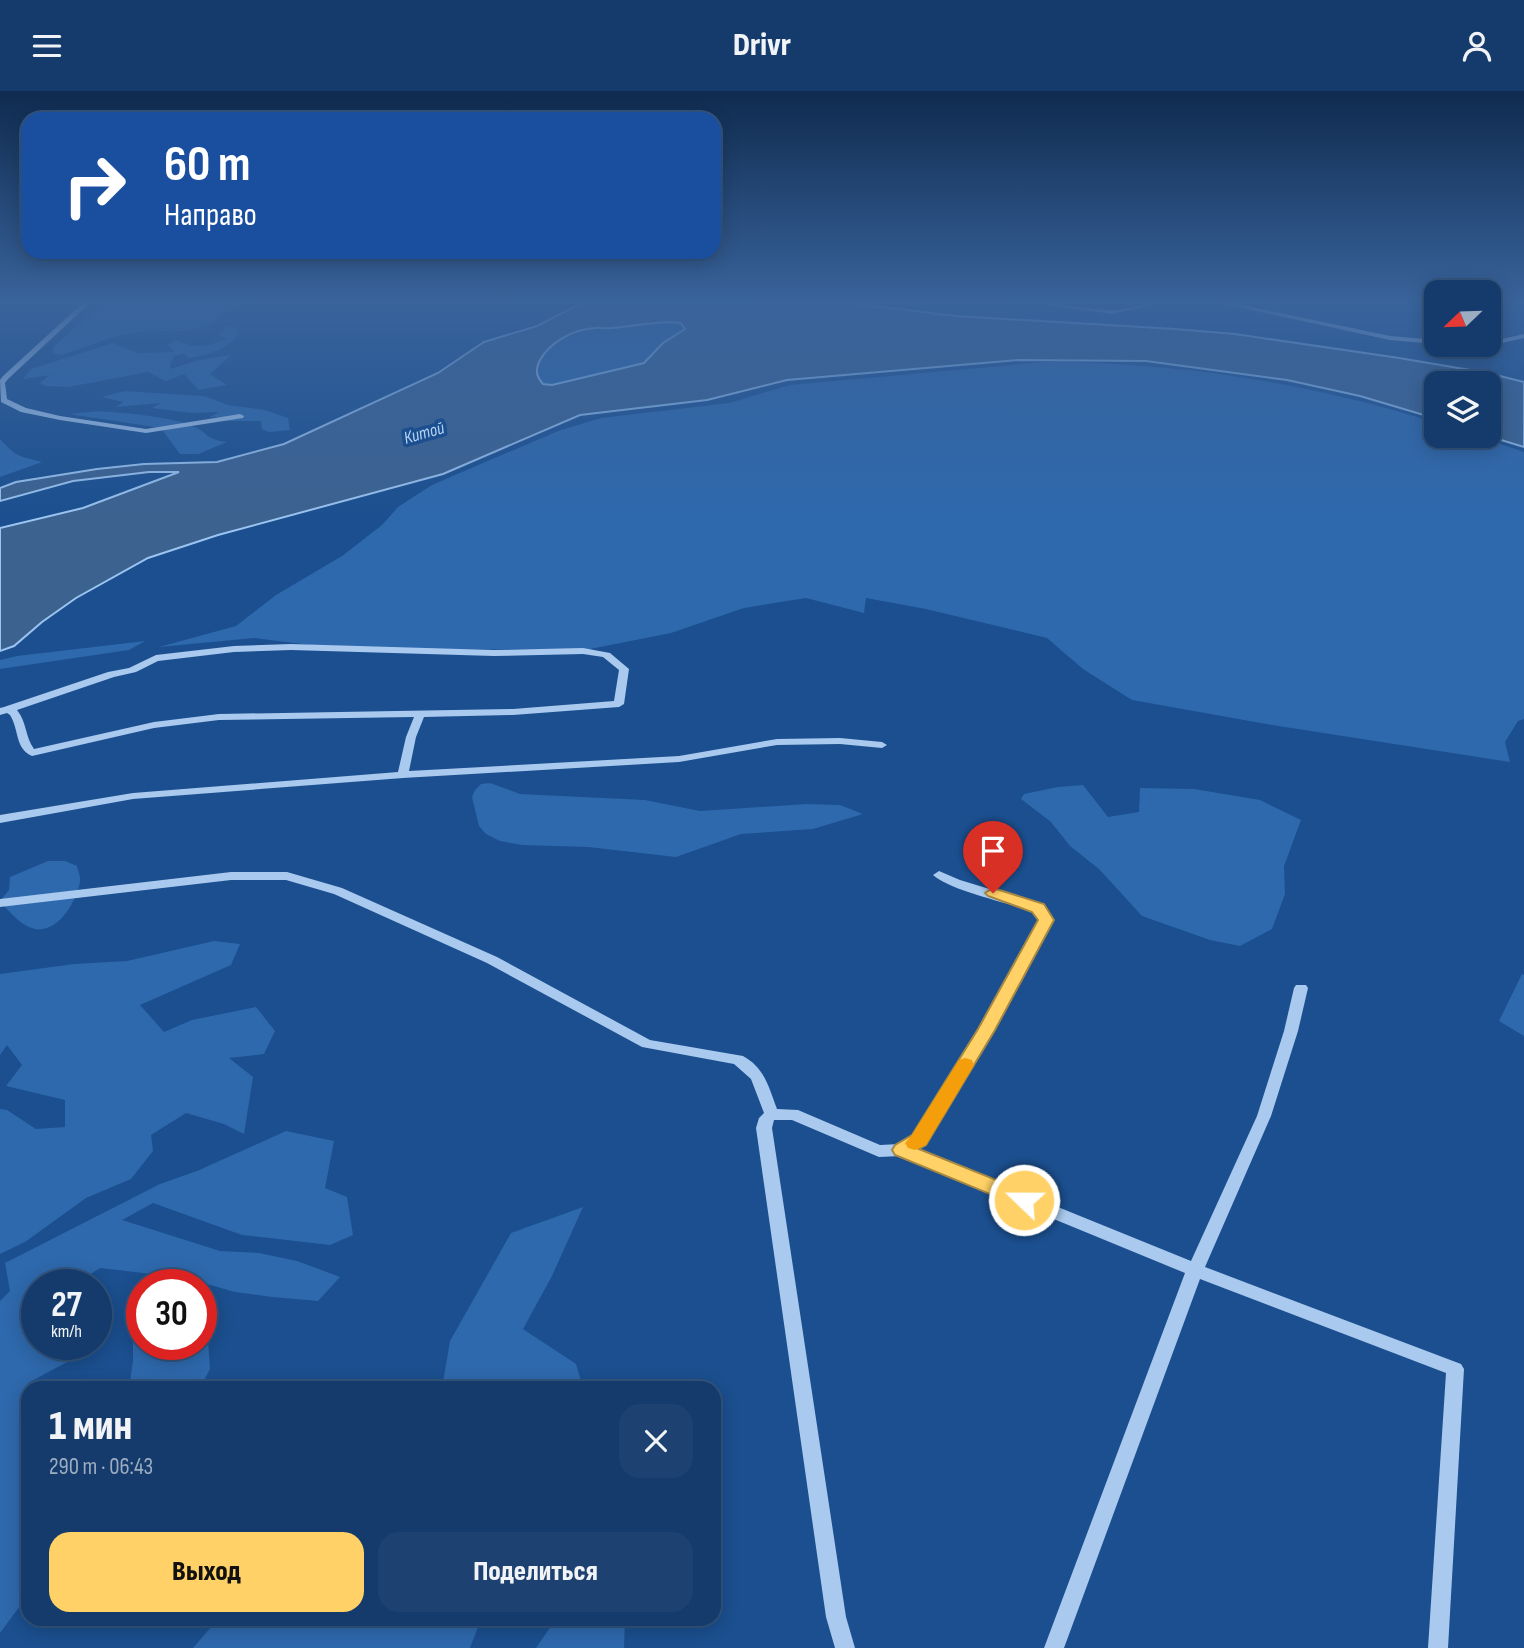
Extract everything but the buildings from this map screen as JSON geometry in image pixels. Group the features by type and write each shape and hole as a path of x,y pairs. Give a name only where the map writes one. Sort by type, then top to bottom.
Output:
{"street":[{"path":"7,374 1,383 4,400 24,410 60,418 146,431 240,417"},
{"path":"291,647 494,653 583,651 606,655 624,669 619,705 420,714 275,714 180,721 32,753 24,745 17,713 4,711 112,674 132,670 156,658 234,649 291,647"},
{"path":"403,775 411,737 420,714"},
{"path":"0,819 133,796 403,775 679,759 777,742 840,741 882,745"},
{"path":"0,904 231,876 272,875 316,883 492,960 648,1044 738,1060 749,1065 761,1081 772,1115"},
{"path":"902,1150 919,1140 986,1030 1046,920 1038,908 956,883 939,875"},
{"path":"1054,1648 1195,1270 1264,1116 1292,1031 1301,988"},
{"path":"845,1648 836,1617 764,1128 766,1118 772,1115 793,1114 879,1151 902,1150 1195,1270 1455,1369 1438,1648"}],"shaded area":[{"path":"27,374 139,374 68,387 46,386 40,383 50,375 23,379"},
{"path":"151,374 210,374 227,385 199,390 184,374 166,381"},
{"path":"599,374 552,385 543,384 537,375"},
{"path":"916,374 1216,374 1292,386 1424,419 1424,448 1501,448 1501,444 1524,452 1524,719 1518,721 1505,742 1510,762 1132,700 1083,669 1047,638 926,609 866,598 864,613 806,598 744,608 671,633 590,649 350,650 254,638 159,647 236,626 276,595 342,556 382,525 398,507 432,485 558,431 601,418 729,403 790,385"},
{"path":"124,391 204,396 228,405 265,410 288,418 290,430 269,432 262,429 261,421 225,421 233,417 210,417 219,412 192,413 152,408 161,403 116,407 123,402 102,397"},
{"path":"99,411 171,420 227,442 198,454 180,454 161,428 69,414"},
{"path":"0,439 18,455 42,462 0,477"},
{"path":"145,641 129,650 0,669 0,660 17,656"},
{"path":"490,783 520,794 645,800 700,811 806,804 840,805 863,814 813,829 741,834 676,857 588,847 522,845 500,841 486,834 479,826 472,797 481,784"},
{"path":"1083,785 1108,817 1139,812 1140,788 1194,789 1260,800 1301,820 1284,866 1285,894 1272,929 1240,946 1210,940 1142,916 1099,869 1070,846 1051,822 1021,799 1024,794"},
{"path":"48,861 65,861 77,866 80,882 74,900 63,917 56,924 38,929 21,922 0,901 9,890 10,877"},
{"path":"214,941 240,944 231,965 140,1005 164,1032 192,1020 256,1007 275,1031 264,1054 229,1058 253,1077 244,1134 224,1124 186,1113 151,1135 153,1151 131,1179 86,1198 25,1242 0,1254 0,1109 7,1110 36,1129 65,1127 65,1100 6,1086 22,1065 7,1045 0,1055 0,974 74,964 127,961"},
{"path":"1522,974 1524,975 1524,1036 1499,1021"},
{"path":"286,1131 334,1141 325,1188 347,1197 353,1235 330,1245 242,1235 153,1203 122,1220 220,1251 259,1253 297,1261 340,1277 318,1301 235,1292 217,1287 217,1269 21,1269 21,1360 69,1360 32,1381 21,1381 21,1604 0,1633 0,1301 10,1291 5,1263 160,1184 197,1171"},
{"path":"583,1207 552,1276 523,1329 576,1364 581,1381 443,1381 450,1341 511,1233"},
{"path":"133,1360 209,1360 210,1369 204,1381 130,1381"},
{"path":"212,1626 478,1626 470,1648 193,1648"},
{"path":"551,1626 625,1626 624,1648 536,1648"}],"water":[{"name":"Китой","path":"437,374 538,374 543,384 552,385 599,374 861,374 787,380 707,400 580,415 443,474 218,535 148,558 76,598 14,646 0,651 0,528 83,508 179,472 149,472 73,481 0,501 0,488 16,482 97,469 144,464 217,462 284,444"},
{"path":"1240,374 1424,374 1424,415 1360,396 1287,380"},
{"path":"1501,376 1524,382 1524,447 1501,440"}],"slow traffic":[{"path":"915,1143 965,1065"}],"route":[{"path":"993,893 1038,908 1046,920 986,1030 919,1140 902,1150 1024,1200"}]}
